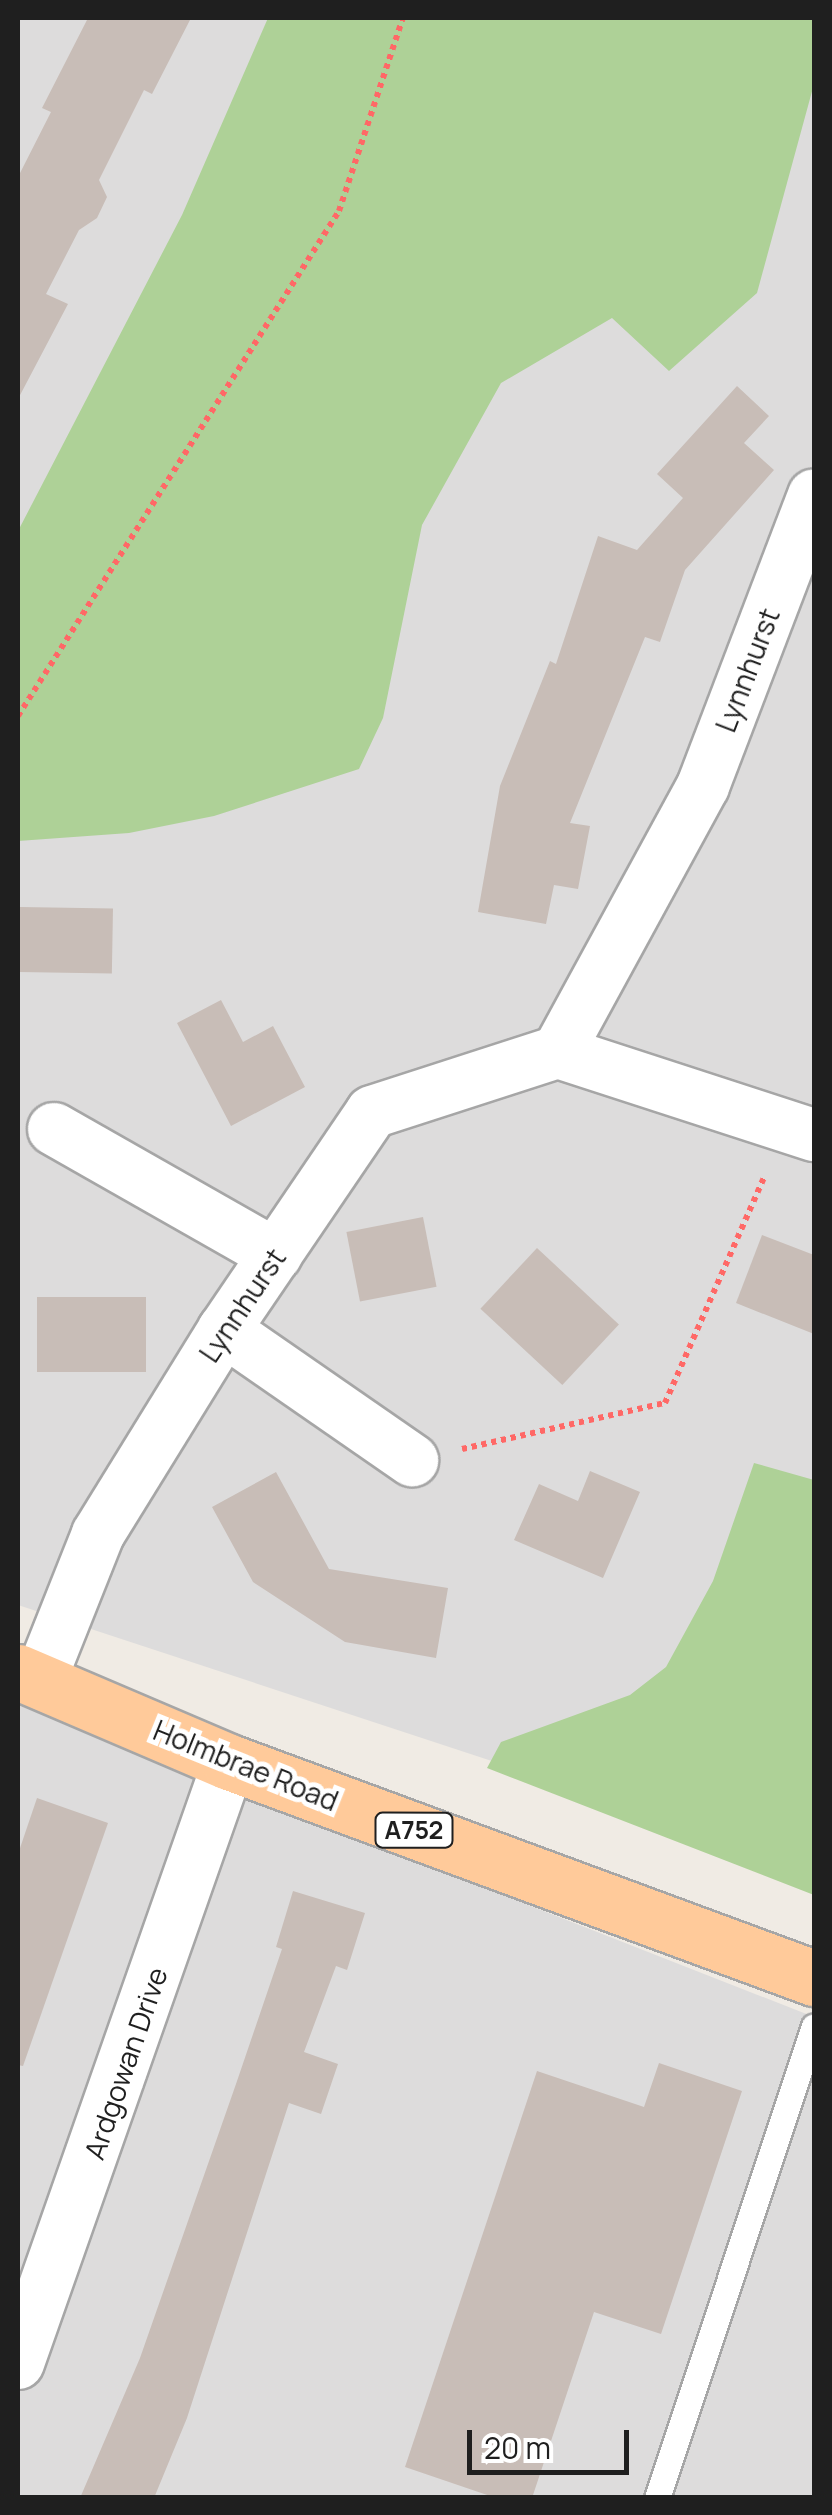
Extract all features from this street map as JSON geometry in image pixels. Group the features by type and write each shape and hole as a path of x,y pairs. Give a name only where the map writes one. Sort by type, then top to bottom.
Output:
{"main road":[{"name":"Holmbrae Road","path":"29,1676 229,1762 814,1978"}],"street":[{"name":"Lynnhurst","path":"29,1676 98,1534 224,1330 372,1112 558,1052 703,786 814,496"},
{"path":"558,1052 800,1131"},
{"path":"54,1129 276,1255"},
{"path":"224,1330 412,1460"},
{"name":"Ardgowan Drive","path":"18,2363 229,1762"}],"lane":[{"path":"657,2498 814,2026"}],"path":[{"path":"18,716 339,211 403,18"},
{"path":"412,1460 665,1404 800,1131"}],"shaded area":[{"path":"18,18 814,18 814,1867 18,1605"},
{"path":"18,1705 814,2017 814,2497 18,2497"}],"green space":[{"path":"268,18 814,18 814,84 757,293 669,371 612,318 501,383 422,525 383,718 359,769 214,816 129,833 18,841 18,531 182,215"},
{"path":"754,1463 814,1480 814,1895 487,1768 501,1742 630,1695 666,1667 713,1581"}],"building":[{"path":"88,18 191,18 152,94 144,90 99,180 107,197 97,218 79,230 46,294 68,304 18,399 18,177 51,112 42,108"},
{"path":"737,386 769,416 744,443 774,470 685,570 660,642 645,637 570,823 590,826 578,889 554,885 546,924 478,912 500,786 550,661 556,664 598,536 637,550 683,498 657,474"},
{"path":"20,907 113,909 112,974 19,972"},
{"path":"221,1000 243,1042 273,1026 305,1087 231,1126 177,1023"},
{"path":"423,1217 437,1287 360,1302 346,1232"},
{"path":"762,1235 814,1255 814,1334 736,1303"},
{"path":"537,1248 619,1324 562,1385 480,1309"},
{"path":"37,1297 146,1297 146,1372 37,1372"},
{"path":"590,1471 640,1492 603,1578 514,1540 539,1484 578,1501"},
{"path":"276,1472 329,1569 448,1588 436,1658 345,1642 253,1582 212,1507"},
{"path":"37,1798 108,1823 23,2066 18,2065 18,1854"},
{"path":"293,1891 365,1913 347,1970 336,1966 304,2052 338,2064 321,2114 289,2103 187,2418 154,2498 80,2498 140,2358 282,1949 276,1947"},
{"path":"659,2063 742,2091 661,2334 594,2312 532,2498 496,2498 405,2467 537,2071 644,2107"}]}
